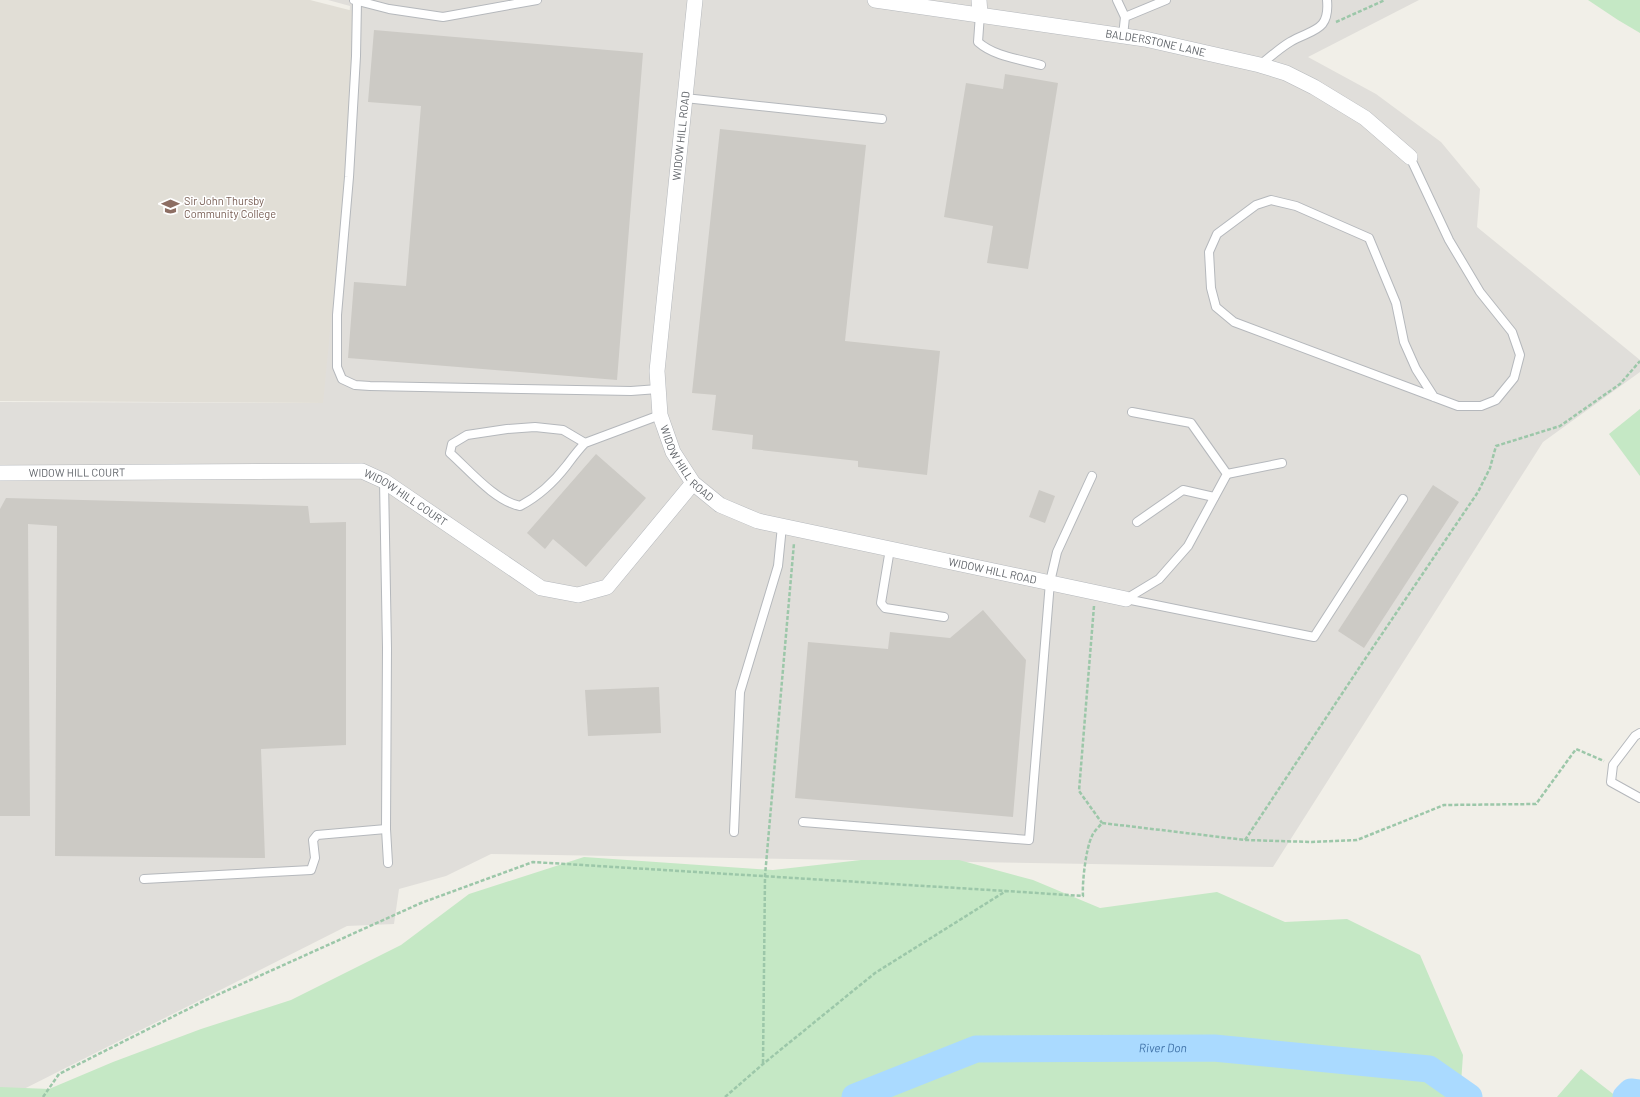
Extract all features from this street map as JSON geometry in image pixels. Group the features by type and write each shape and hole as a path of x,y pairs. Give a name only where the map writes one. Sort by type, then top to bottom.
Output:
{"street":[{"name":"WIDOW HILL ROAD","path":"695,0 657,371 660,415 673,452 693,483 720,505 758,521 1126,598"},
{"name":"BALDERSTONE LANE","path":"875,0 980,7 1123,36 1145,39 1260,65 1286,73 1314,87 1359,114 1410,157"},
{"name":"WIDOW HILL COURT","path":"0,473 362,471 384,481 541,588 578,595 607,587 693,483"}],"lane":[{"path":"537,0 443,17 389,9 356,0 356,56 349,177 337,315 337,367 342,379 355,385 631,391 658,389"},
{"path":"1117,0 1125,17 1123,36"},
{"path":"1125,17 1166,0"},
{"path":"1260,65 1291,42 1318,30 1326,20 1327,0"},
{"path":"980,7 978,42 984,47 995,52 1041,64"},
{"path":"685,98 882,119"},
{"path":"1410,157 1449,240 1480,292 1512,332 1520,355 1514,378 1496,400 1481,406 1458,406 1434,397 1234,322 1216,307 1211,288 1209,252 1217,234 1256,204 1271,200 1296,206 1369,238 1396,303 1404,342 1416,369 1434,397"},
{"path":"1132,412 1191,423 1227,474"},
{"path":"585,443 563,430 535,427 507,428 466,434 452,444 450,453 495,494 511,504 520,506 546,489 567,465 577,450 585,443 660,415"},
{"path":"1126,598 1159,579 1188,546 1227,474 1282,463"},
{"path":"803,822 1029,840 1050,582 1057,552 1092,476"},
{"path":"384,481 387,663 386,829 388,862"},
{"path":"1137,522 1183,490 1214,497"},
{"path":"1126,598 1314,637 1403,499"},
{"path":"734,832 740,692 789,527"},
{"path":"890,549 881,603 885,608 944,617"},
{"path":"1640,733 1635,736 1613,765 1611,782 1640,798"},
{"path":"144,879 311,870 315,858 313,840 316,835 386,829"}],"path":[{"path":"1318,30 1385,0"},
{"path":"1244,840 1478,492 1490,468 1496,446 1560,426 1620,384 1640,361"},
{"path":"763,1064 764,876 789,527"},
{"path":"1096,592 1079,791 1102,823 1244,840 1312,842 1357,840 1444,806 1536,804 1576,749 1613,765"},
{"path":"43,1097 59,1074 206,1000 422,903 533,862 1083,896 1082,887 1086,859 1092,835 1102,823"},
{"path":"725,1097 763,1064 875,973 1006,891"}],"shaded area":[{"name":"Sir John Thursby Community College","path":"0,0 310,0 361,13 323,403 0,401"},
{"path":"328,0 1419,0 1308,57 1376,94 1441,142 1480,189 1477,227 1640,360 1640,372 1543,442 1273,867 491,854 446,876 399,889 394,924 347,926 8,1097 0,1097 0,402 320,403 350,6"}],"green space":[{"path":"1588,0 1640,0 1640,33 1618,20"},
{"path":"1640,409 1640,476 1609,434"},
{"path":"584,857 773,870 861,860 959,860 1033,880 1100,908 1217,892 1285,922 1347,919 1420,955 1463,1055 1460,1097 0,1097 0,1087 49,1089 113,1062 201,1029 291,1000 401,945 469,894"},
{"path":"1581,1069 1617,1097 1557,1097"}],"building":[{"path":"374,30 643,53 617,380 348,358 354,282 406,286 421,106 368,102"},
{"path":"1005,74 1058,83 1028,269 987,263 993,226 944,217 966,83 1003,89"},
{"path":"720,129 866,145 845,341 940,351 927,475 858,467 858,461 752,449 753,435 712,430 716,395 692,393"},
{"path":"596,454 646,498 586,567 553,539 545,549 527,533"},
{"path":"1433,485 1459,502 1364,648 1338,631"},
{"path":"1039,490 1055,496 1045,523 1029,517"},
{"path":"6,498 308,506 310,523 346,522 346,745 261,749 265,858 55,856 57,526 28,524 30,816 0,816 0,509"},
{"path":"983,610 1026,660 1013,817 795,798 808,642 888,649 890,632 950,638"},
{"path":"659,687 661,733 588,736 585,690"}],"waterway":[{"name":"River Don","path":"855,1097 976,1049 1214,1048 1429,1069 1469,1097"},
{"name":"River Don","path":"1626,1097 1631,1092 1640,1093"}],"place":[{"name":"Sir John Thursby Community College","path":"171,207"}]}
